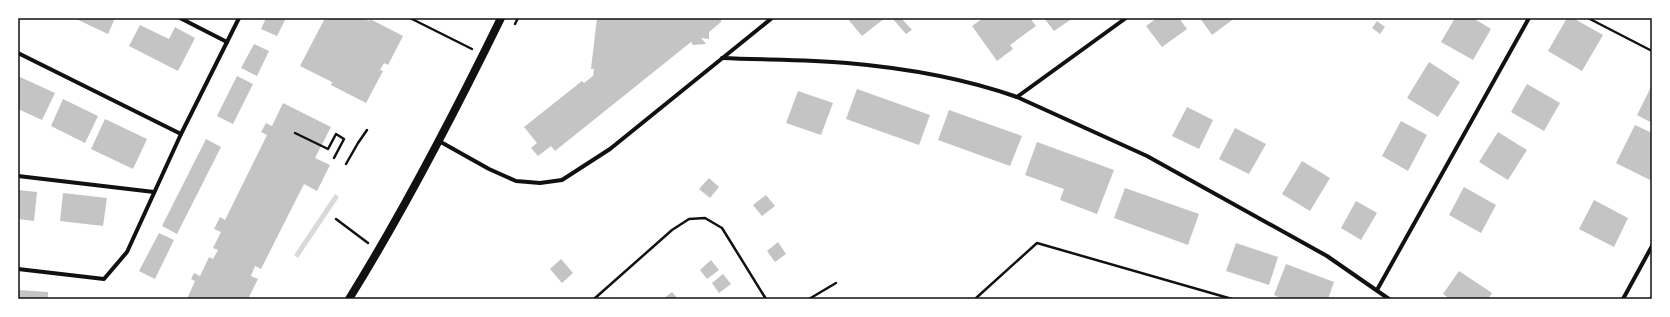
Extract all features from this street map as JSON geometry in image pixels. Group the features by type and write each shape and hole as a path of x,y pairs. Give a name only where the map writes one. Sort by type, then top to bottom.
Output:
{"main road":[{"path":"349,299 379,251 416,185 501,18"}],"street":[{"path":"180,18 228,42"},
{"path":"18,269 104,279 127,252 181,134 239,18"},
{"path":"439,141 489,169 516,181 540,183 562,180 610,149 772,18"},
{"path":"1017,97 1126,18"},
{"path":"1377,290 1529,18"},
{"path":"18,53 181,134"},
{"path":"722,58 846,63 915,71 1017,97 1147,156 1327,256 1389,299"},
{"path":"18,176 154,192"},
{"path":"1623,299 1652,246"}],"path":[{"path":"410,18 483,54"},
{"path":"1588,18 1652,51"},
{"path":"346,164 367,130"},
{"path":"295,134 328,149 336,134 344,139 334,158"},
{"path":"594,299 672,230 689,219 705,218 722,228 766,299"},
{"path":"336,219 379,251"},
{"path":"975,299 1037,243 1232,299"},
{"path":"808,299 836,283"}],"shaded area":[{"path":"335,194 339,197 298,258 294,255"}],"building":[{"path":"74,18 115,18 108,34"},
{"path":"266,18 286,18 277,36 261,29"},
{"path":"325,18 364,18 369,21 370,19 403,36 388,65 384,63 380,70 383,71 366,103 331,85 332,82 300,66"},
{"path":"597,18 721,18 721,22 709,32 709,39 701,38 706,44 693,45 691,42 555,151 551,146 538,156 531,148 537,143 524,127 582,81 584,83 593,76 594,69 591,69"},
{"path":"847,18 885,18 862,36"},
{"path":"892,18 901,18 912,30 906,34"},
{"path":"983,18 1030,18 1036,26 1010,45 1013,49 997,61 972,26"},
{"path":"1044,18 1073,18 1054,31"},
{"path":"1157,18 1179,18 1187,29 1162,47 1146,26"},
{"path":"1200,18 1235,18 1212,35"},
{"path":"1455,18 1473,18 1491,29 1473,60 1441,42"},
{"path":"1567,18 1573,18 1603,35 1582,71 1548,51"},
{"path":"1377,21 1385,27 1380,34 1372,28"},
{"path":"140,25 169,39 175,27 195,38 178,71 129,46"},
{"path":"254,44 269,51 257,76 241,68"},
{"path":"1429,62 1460,82 1438,117 1407,98"},
{"path":"237,76 253,84 233,124 217,116"},
{"path":"20,77 55,93 42,120 18,109 18,81"},
{"path":"1527,84 1560,103 1544,131 1511,112"},
{"path":"1652,85 1652,123 1637,115"},
{"path":"857,89 930,115 919,145 846,119"},
{"path":"798,91 833,103 821,135 786,123"},
{"path":"63,99 98,116 85,143 51,126"},
{"path":"283,103 331,127 315,158 330,165 317,191 304,184 261,269 255,266 251,276 258,279 248,299 187,299 195,281 191,279 194,273 200,276 209,257 213,259 218,250 213,248 221,232 214,229 220,217 225,220 267,135 261,132 266,123 272,126"},
{"path":"1187,107 1213,120 1199,149 1172,136"},
{"path":"949,110 1022,136 1010,166 938,140"},
{"path":"105,119 147,139 133,169 91,149"},
{"path":"1401,121 1427,135 1408,171 1382,156"},
{"path":"1635,125 1652,133 1652,181 1616,163"},
{"path":"1235,128 1266,144 1249,174 1219,159"},
{"path":"1498,132 1527,150 1508,180 1479,162"},
{"path":"206,139 221,147 177,234 162,226"},
{"path":"1037,142 1114,170 1097,214 1060,200 1064,189 1025,175"},
{"path":"1302,161 1330,178 1310,211 1282,194"},
{"path":"709,178 719,187 710,198 699,189"},
{"path":"1464,187 1496,205 1481,233 1449,215"},
{"path":"1125,188 1199,214 1188,245 1114,218"},
{"path":"18,190 37,192 34,221 18,219"},
{"path":"63,193 107,198 103,226 60,221"},
{"path":"766,195 775,206 762,216 753,205"},
{"path":"1594,200 1628,218 1614,247 1579,229"},
{"path":"1356,201 1377,213 1361,240 1341,228"},
{"path":"159,233 174,240 155,279 139,271"},
{"path":"778,242 786,254 775,262 767,251"},
{"path":"1236,243 1278,257 1269,285 1226,271"},
{"path":"561,259 573,273 562,283 550,269"},
{"path":"711,260 719,270 707,279 700,270"},
{"path":"1286,264 1334,282 1328,299 1283,299 1274,295"},
{"path":"1459,271 1492,293 1488,299 1450,299 1443,294"},
{"path":"723,274 731,284 719,293 712,283"},
{"path":"18,290 48,292 48,299 18,299"},
{"path":"672,292 678,299 663,299"}]}
